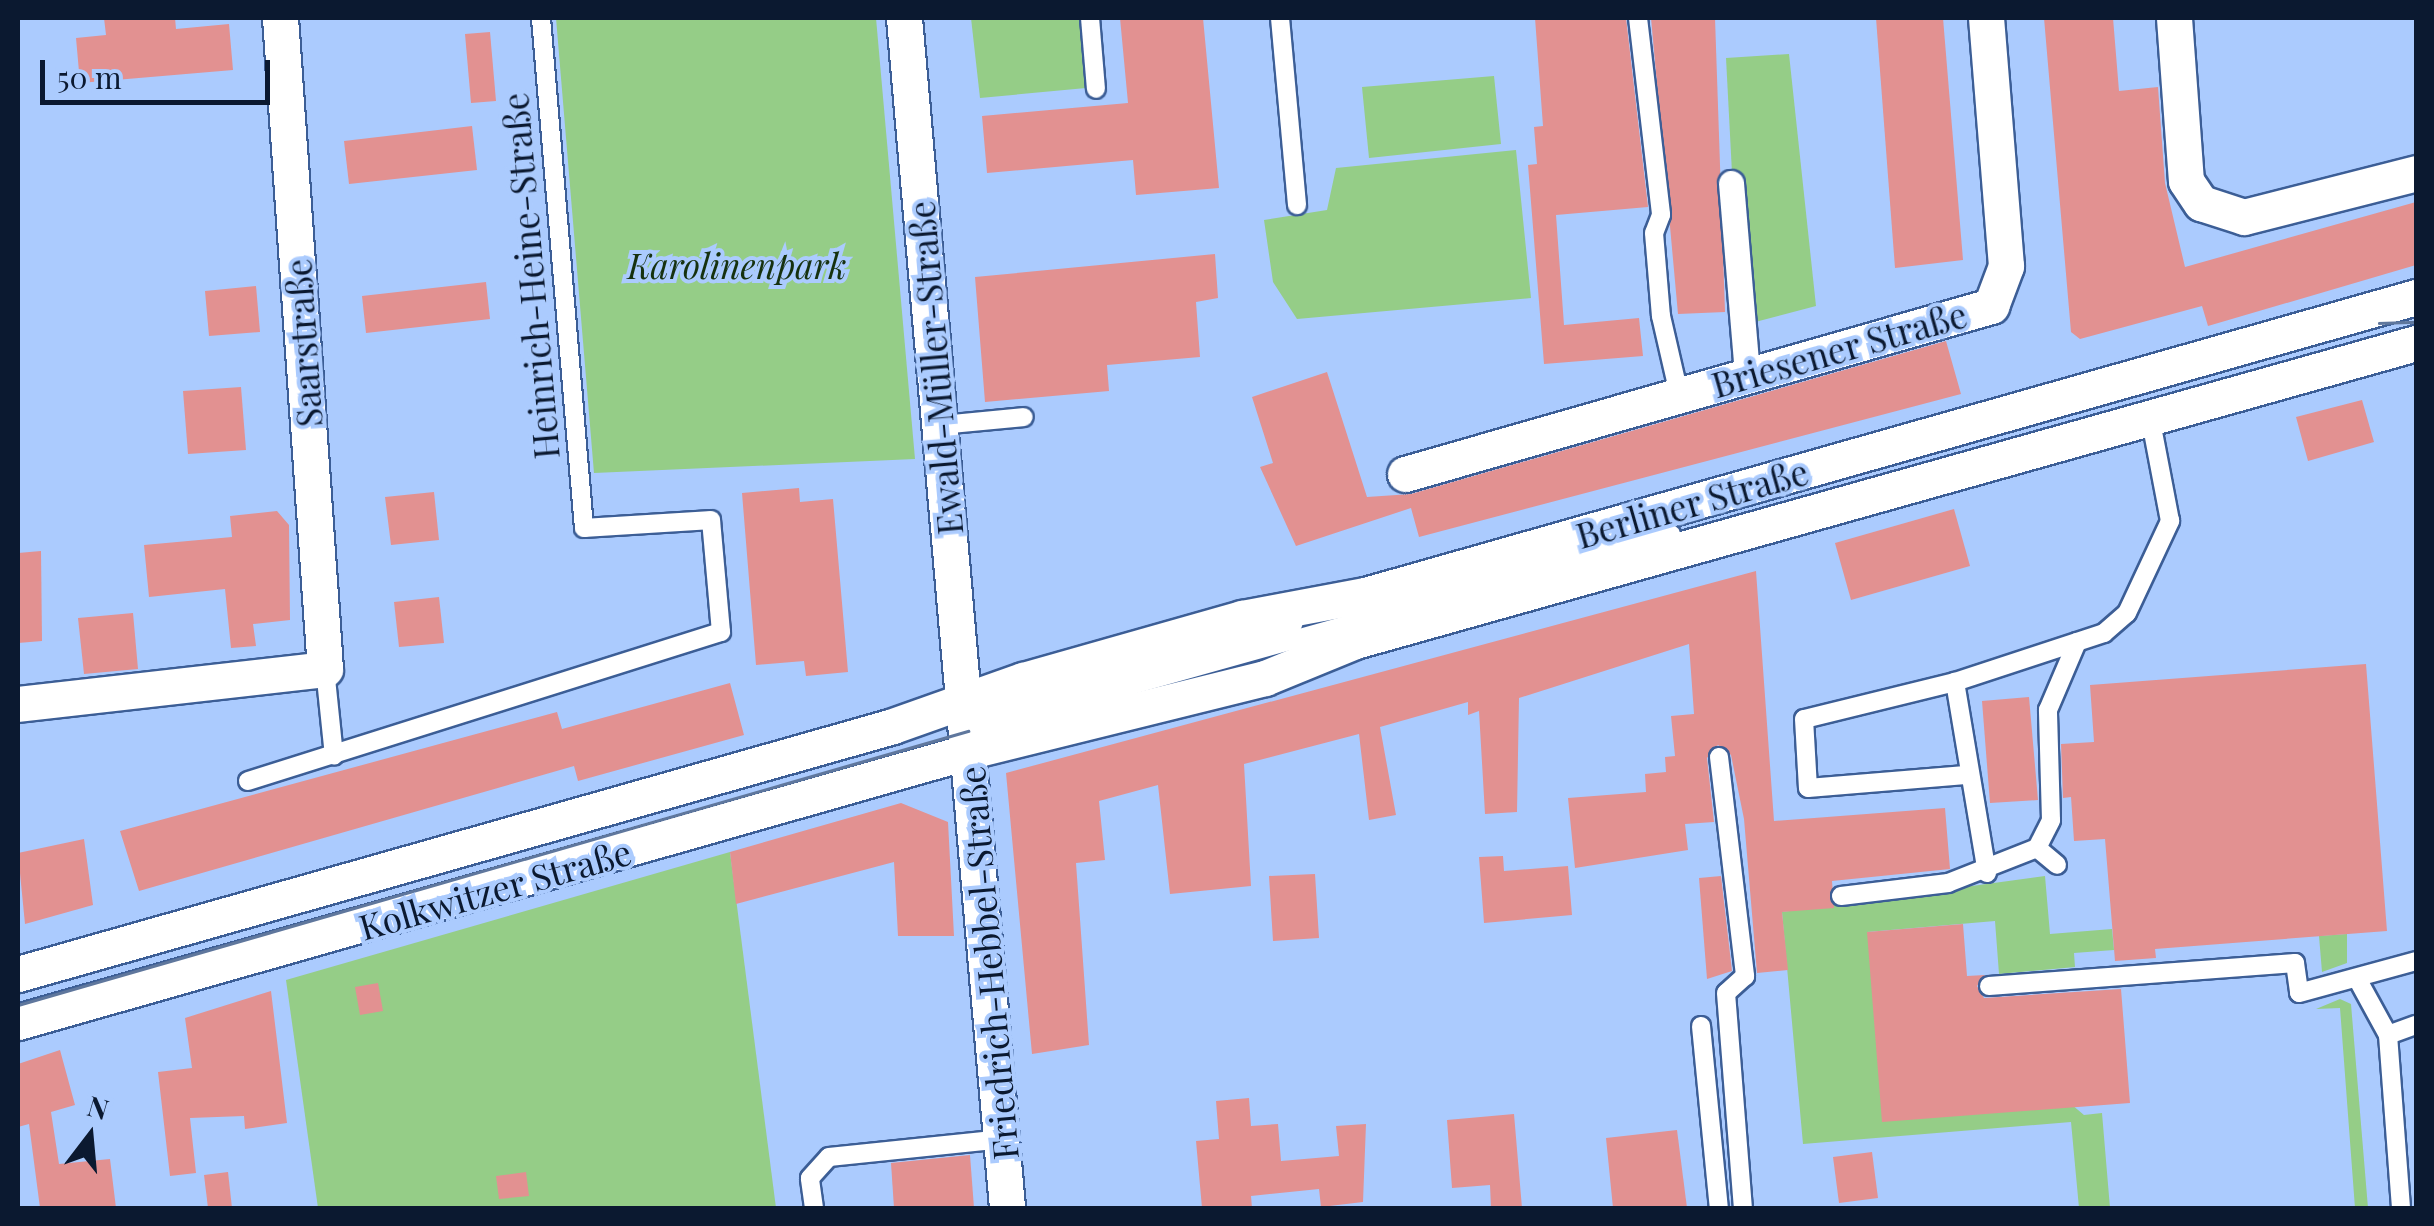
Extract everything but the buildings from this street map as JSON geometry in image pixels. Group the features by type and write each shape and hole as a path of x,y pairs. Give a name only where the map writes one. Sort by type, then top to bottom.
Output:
{"street":[{"name":"Saarstraße","path":"280,18 325,669"},
{"name":"Ewald-Müller-Straße","path":"904,18 968,725"},
{"name":"Briesener Straße","path":"1405,474 1998,300 2006,266 1986,18"},
{"path":"2174,18 2186,181 2202,203 2244,217 2416,174"},
{"path":"1732,183 1747,376"},
{"name":"Berliner Straße","path":"968,725 1242,618 1365,596 2416,296"},
{"name":"Berliner Straße","path":"968,725 1265,678 1354,641 2416,343"},
{"path":"18,704 325,669"},
{"name":"Kolkwitzer Straße","path":"18,974 968,725"},
{"name":"Kolkwitzer Straße","path":"18,1022 968,725"},
{"name":"Friedrich-Hebbel-Straße","path":"968,725 1006,1208"}],"lane":[{"name":"Heinrich-Heine-Straße","path":"334,756 720,632 711,520 584,528 542,18"},
{"path":"1090,18 1096,88"},
{"path":"1280,18 1297,205"},
{"path":"1638,18 1661,215 1654,232 1661,316 1679,394"},
{"path":"18,992 2416,313"},
{"path":"968,725 2416,328"},
{"path":"1965,776 1808,788 1804,718 1955,682 2077,642 2127,613 2167,539 2170,504 2150,416"},
{"path":"941,425 1024,417"},
{"path":"1842,896 1987,873 2038,848 2051,820 2048,710 2077,642"},
{"name":"Saarstraße","path":"325,669 334,756"},
{"path":"1955,682 1965,776 1980,804 1987,873"},
{"path":"248,780 334,756"},
{"path":"1720,757 1745,976 1726,993 1743,1208"},
{"path":"2038,848 2057,865"},
{"path":"1989,986 2295,963 2299,993 2359,982 2416,961"},
{"path":"2359,982 2388,1035 2402,1208"},
{"path":"1701,1026 1720,1208"},
{"path":"2388,1035 2416,1026"},
{"path":"814,1208 810,1178 830,1157 1003,1140"}],"green space":[{"name":"Karolinenpark","path":"556,18 876,18 915,459 594,473"},
{"path":"971,18 1079,18 1086,88 980,98"},
{"path":"1789,54 1816,306 1740,326 1726,58"},
{"path":"1494,76 1501,144 1369,158 1362,87"},
{"path":"1516,150 1531,298 1297,319 1273,282 1264,220 1327,210 1336,168"},
{"path":"730,852 776,1208 318,1208 286,980"},
{"path":"2045,876 2050,934 2112,929 2114,950 2074,953 2075,967 1999,974 1995,921 1867,932 2084,1115 2102,1113 2110,1208 2079,1208 2071,1122 1803,1144 1782,912"},
{"path":"2347,934 2347,963 2322,972 2319,936"},
{"path":"2340,999 2351,1004 2368,1208 2355,1208 2340,1008 2316,1009"}],"tram line":[{"path":"2379,323 2416,322"},
{"path":"18,1005 968,731"}]}
